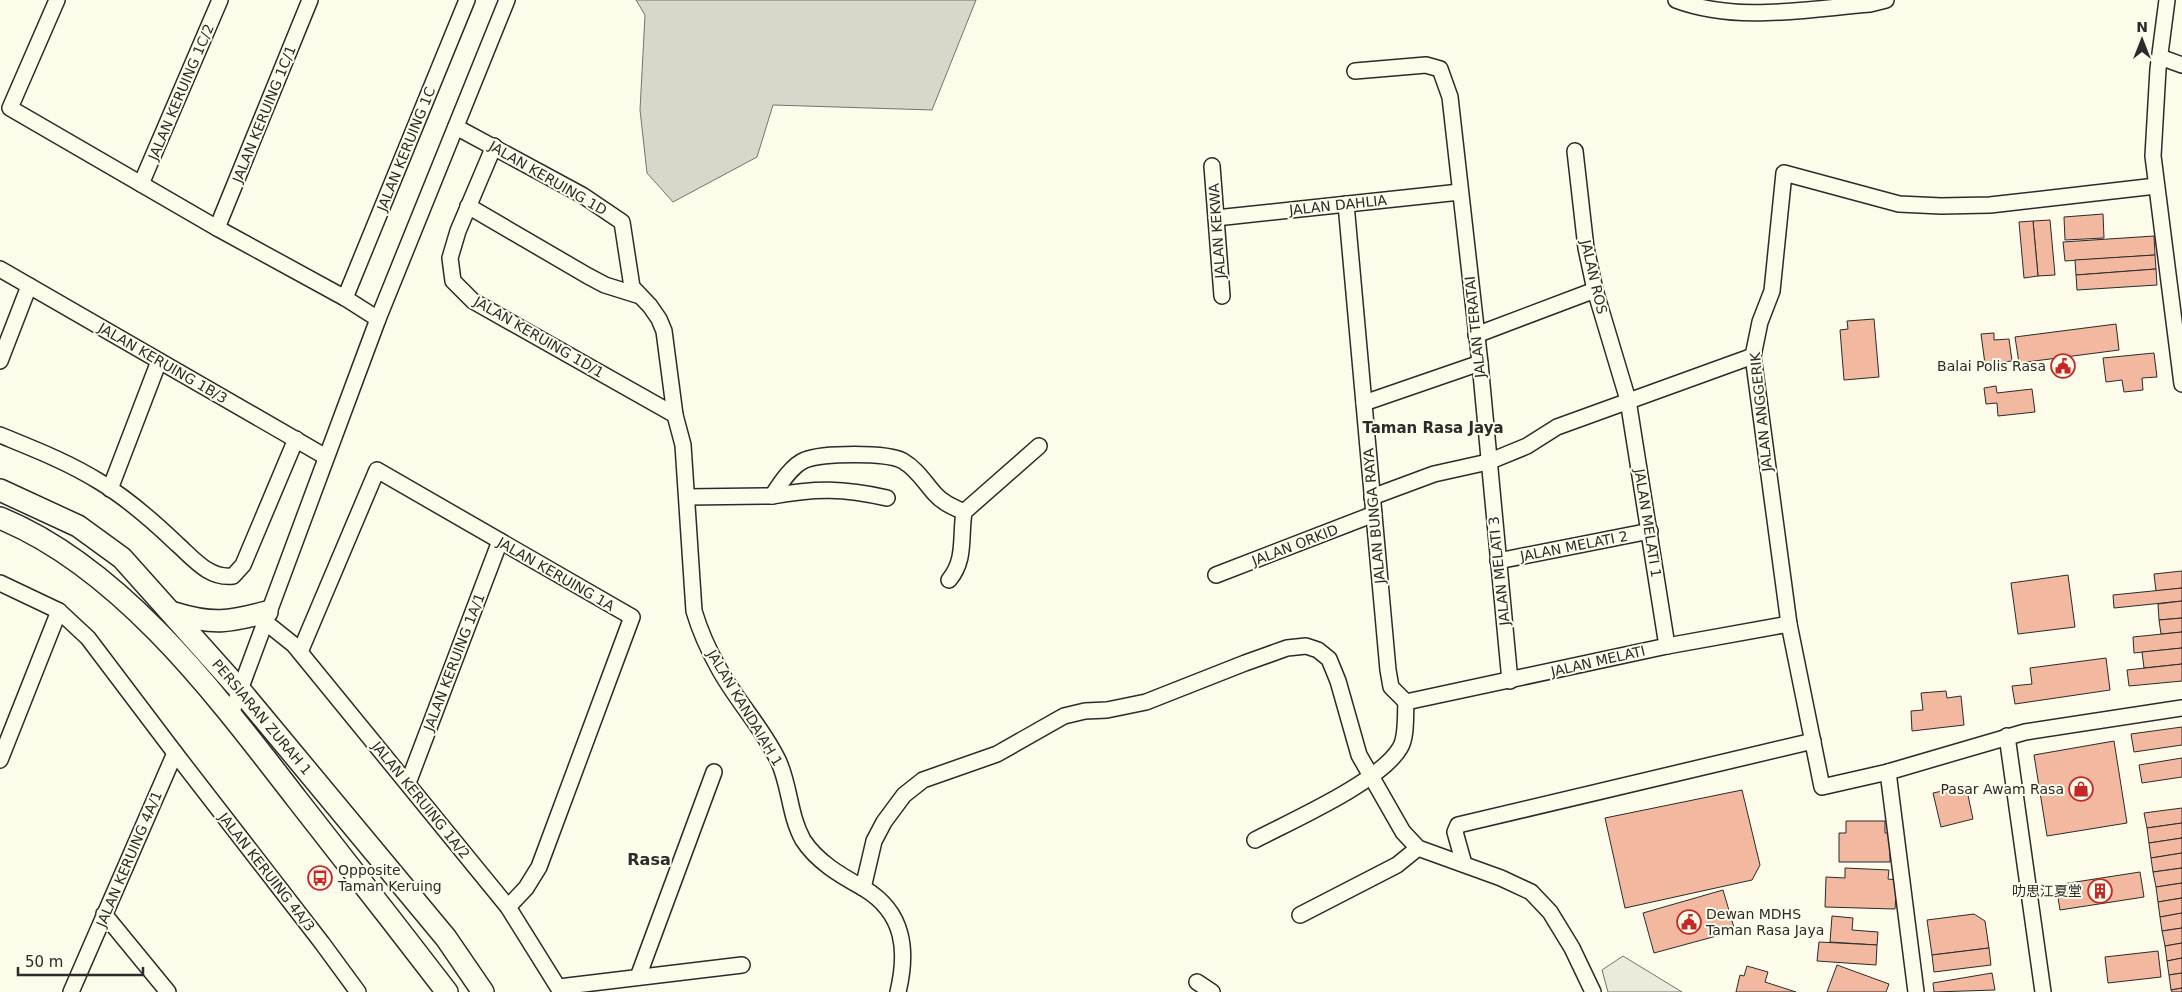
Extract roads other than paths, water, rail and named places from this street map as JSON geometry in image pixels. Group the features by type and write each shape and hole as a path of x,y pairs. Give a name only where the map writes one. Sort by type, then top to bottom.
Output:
{"main road":[{"name":"PERSIARAN ZURAH 1","path":"0,490 78,526 122,558 174,613 240,690 446,938 483,992"},
{"name":"PERSIARAN ZURAH 1","path":"0,518 17,525 86,566 142,616 231,714 447,992"},
{"path":"174,613 201,621 218,622 266,617"}],"street":[{"path":"57,0 10,108 217,228 345,298 378,319"},
{"name":"JALAN KERUING 1C/2","path":"141,184 220,0"},
{"name":"JALAN KERUING 1C/1","path":"217,228 310,0"},
{"name":"JALAN KERUING 1C","path":"345,298 467,0"},
{"path":"231,714 378,319 507,0"},
{"path":"1676,0 1716,11 1755,12 1870,4 1886,0"},
{"path":"2167,0 2160,57 2152,156 2182,384"},
{"path":"2160,57 2182,65"},
{"name":"JALAN TERATAI","path":"1355,71 1426,65 1440,69 1450,97 1480,363 1488,462"},
{"name":"JALAN KERUING 1D","path":"456,127 582,195 622,222 632,287 650,306 659,319 664,332 675,415 683,445 687,497"},
{"name":"JALAN KERUING 1D/1","path":"494,146 468,206 450,258 452,281 473,301 675,415"},
{"name":"JALAN ROS","path":"1575,152 1586,248 1595,290 1628,400"},
{"name":"JALAN KEKWA","path":"1212,166 1222,296"},
{"name":"JALAN ANGGERIK","path":"1888,772 1822,787 1789,624 1752,356 1760,322 1772,291 1784,173 1899,204 1941,206 1990,205 2156,186"},
{"name":"JALAN DAHLIA","path":"1216,218 1460,192"},
{"name":"JALAN BUNGA RAYA","path":"1346,204 1388,670 1391,687 1406,702"},
{"path":"468,206 605,285 637,294"},
{"name":"JALAN KERUING 1B/3","path":"0,269 326,457"},
{"path":"0,362 29,286"},
{"path":"1476,334 1595,290"},
{"path":"1372,497 1434,474 1488,462 1527,446 1557,427 1752,356"},
{"path":"110,489 160,361"},
{"path":"1364,403 1480,363"},
{"name":"JALAN MELATI 1","path":"1628,400 1667,646"},
{"path":"0,435 56,458 110,489 143,513 208,572 222,577 233,576 243,564 296,439"},
{"path":"949,580 958,569 961,558 964,512 1039,446"},
{"path":"772,496 786,476 804,460 840,454 879,455 902,461 920,476 936,495 964,512"},
{"name":"JALAN MELATI 3","path":"1488,462 1510,681"},
{"name":"JALAN KERUING 1A","path":"300,652 377,470 632,617 539,867 526,888 508,907"},
{"path":"687,497 772,496 803,491 843,489 888,498"},
{"name":"JALAN KANDAIAH 1","path":"687,497 694,611 701,633 718,668 778,759 803,840 837,874 884,902 895,917 901,938 904,966 898,992"},
{"name":"JALAN ORKID","path":"1216,575 1374,514"},
{"name":"JALAN MELATI 2","path":"1498,562 1650,531"},
{"name":"JALAN KERUING 1A/1","path":"408,783 500,541"},
{"name":"JALAN KERUING 4A/3","path":"0,583 59,611 88,638 174,754 358,992"},
{"path":"0,760 59,611"},
{"name":"JALAN KERUING 1A/2","path":"266,617 300,652 508,907 560,989"},
{"name":"JALAN MELATI","path":"1406,702 1667,646 1789,624"},
{"path":"863,888 874,841 884,822 904,795 923,780 997,754 1064,716 1084,711 1107,710 1146,702 1288,648 1306,646 1318,650 1329,659 1338,681 1359,755 1403,832 1418,848 1464,864 1531,892 1550,912 1572,948 1593,992"},
{"path":"1254,840 1352,789 1390,760 1401,747 1406,702"},
{"path":"1916,992 1888,772 2007,736 2182,708"},
{"path":"2007,736 2043,992"},
{"path":"1464,864 1455,832 1458,825 1813,741"},
{"name":"JALAN KERUING 4A/1","path":"71,992 174,754"},
{"path":"638,977 714,772"},
{"path":"1300,915 1397,865 1418,848"},
{"path":"104,914 168,992"},
{"path":"560,989 638,977 742,965"},
{"path":"1197,982 1212,992"}],"place":[{"name":"Balai Polis Rasa","path":"2063,366"},
{"name":"Pasar Awam Rasa","path":"2081,789"},
{"name":"Opposite Taman Keruing","path":"320,878"},
{"name":"叻思江夏堂","path":"2100,891"},
{"name":"Dewan MDHS Taman Rasa Jaya","path":"1689,922"}],"district":[{"name":"Taman Rasa Jaya","path":"1433,428"},
{"name":"Rasa","path":"649,859"}]}
